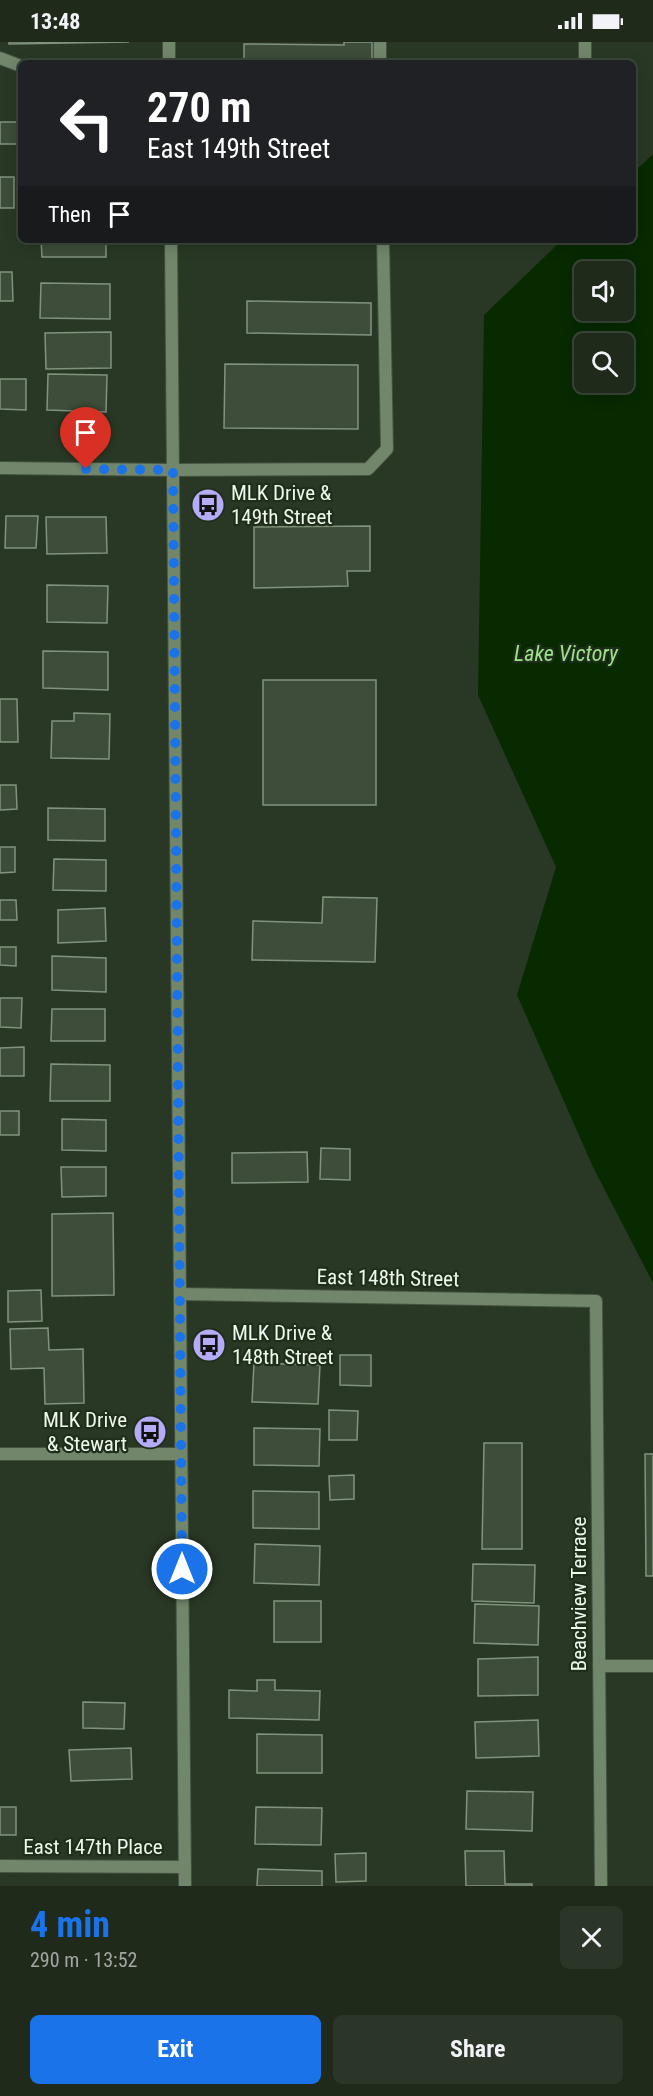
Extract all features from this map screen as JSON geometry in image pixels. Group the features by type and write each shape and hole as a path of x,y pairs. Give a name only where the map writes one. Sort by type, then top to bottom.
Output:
{"street":[{"path":"169,42 170,60"},
{"path":"380,42 380,60"},
{"path":"585,42 585,60"},
{"path":"0,58 18,65"},
{"path":"171,243 185,1886"},
{"path":"0,468 368,469 387,449 384,243"},
{"name":"East 148th Street","path":"180,1294 596,1301"},
{"name":"Beachview Terrace","path":"596,1301 601,1886"},
{"path":"0,1454 182,1454"},
{"path":"599,1666 653,1666"},
{"name":"East 147th Place","path":"0,1866 185,1867"}],"water":[{"name":"Lake Victory","path":"653,154 653,1283 593,1167 517,995 556,867 478,695 484,315 559,243 636,243 636,170"}],"building":[{"path":"9,42 129,42 9,44"},
{"path":"344,42 372,42 372,60 244,60 244,44 344,45"},
{"path":"0,122 18,122 18,144 0,144"},
{"path":"0,177 14,177 14,208 0,208"},
{"path":"41,243 106,243 106,257 42,257"},
{"path":"0,272 12,272 13,301 0,301"},
{"path":"41,283 110,284 110,319 40,318"},
{"path":"247,301 371,303 371,335 247,333"},
{"path":"111,332 111,368 46,369 45,333"},
{"path":"225,364 358,365 358,429 224,428"},
{"path":"48,374 107,375 106,412 47,410"},
{"path":"0,379 26,379 26,410 0,409"},
{"path":"6,516 38,516 36,548 5,548"},
{"path":"46,517 106,517 107,553 47,554"},
{"path":"370,526 370,571 347,571 348,586 254,588 254,527"},
{"path":"47,585 108,586 107,623 47,622"},
{"path":"43,651 108,652 108,690 43,688"},
{"path":"263,680 376,680 376,805 263,805"},
{"path":"0,699 17,699 18,742 0,742"},
{"path":"74,713 110,714 109,759 51,758 52,721 74,721"},
{"path":"0,785 16,785 17,809 0,810"},
{"path":"48,808 105,809 105,841 48,840"},
{"path":"0,847 15,847 15,872 0,873"},
{"path":"54,859 106,860 106,891 53,890"},
{"path":"323,897 377,898 375,962 252,960 253,921 322,923"},
{"path":"0,900 16,900 17,920 0,920"},
{"path":"105,908 106,941 58,943 58,910"},
{"path":"0,947 16,947 16,966 0,965"},
{"path":"52,956 106,958 106,992 52,990"},
{"path":"0,998 22,998 21,1028 0,1027"},
{"path":"52,1009 105,1009 105,1041 51,1041"},
{"path":"24,1047 24,1076 0,1076 0,1048"},
{"path":"51,1064 110,1065 110,1101 50,1101"},
{"path":"0,1111 19,1111 19,1135 0,1135"},
{"path":"62,1119 106,1120 106,1151 62,1150"},
{"path":"321,1148 350,1149 350,1180 320,1179"},
{"path":"307,1152 308,1182 232,1183 232,1153"},
{"path":"61,1167 106,1167 106,1196 62,1197"},
{"path":"113,1213 114,1295 52,1296 52,1214"},
{"path":"41,1290 42,1321 8,1322 8,1291"},
{"path":"48,1328 49,1350 83,1349 84,1403 45,1404 44,1368 11,1369 10,1329"},
{"path":"340,1355 371,1355 371,1386 340,1385"},
{"path":"254,1363 320,1365 318,1404 252,1402"},
{"path":"329,1410 358,1411 357,1440 329,1440"},
{"path":"254,1428 320,1429 319,1466 254,1465"},
{"path":"484,1443 522,1443 522,1549 482,1549"},
{"path":"645,1454 653,1454 653,1576 646,1576"},
{"path":"354,1475 354,1499 330,1500 329,1476"},
{"path":"253,1491 319,1492 319,1529 253,1528"},
{"path":"255,1544 320,1546 319,1585 254,1583"},
{"path":"473,1564 535,1565 534,1603 472,1601"},
{"path":"274,1601 321,1601 321,1642 274,1642"},
{"path":"475,1604 539,1606 538,1645 474,1643"},
{"path":"538,1657 538,1695 478,1696 478,1659"},
{"path":"257,1680 275,1680 275,1690 320,1691 319,1720 229,1718 229,1690 257,1691"},
{"path":"83,1702 125,1703 124,1729 83,1728"},
{"path":"538,1720 539,1756 476,1758 475,1722"},
{"path":"257,1734 322,1735 322,1773 257,1773"},
{"path":"131,1748 132,1779 71,1781 69,1750"},
{"path":"467,1791 533,1792 532,1831 466,1829"},
{"path":"0,1807 16,1807 16,1835 0,1835"},
{"path":"256,1807 322,1808 321,1845 255,1844"},
{"path":"465,1851 504,1851 505,1884 532,1884 532,1886 466,1886"},
{"path":"366,1853 366,1881 336,1882 335,1854"},
{"path":"258,1869 322,1871 322,1886 257,1886"}],"place":[{"name":"MLK Drive & 149th Street","path":"208,505"},
{"name":"MLK Drive & 148th Street","path":"209,1345"},
{"name":"MLK Drive & Stewart","path":"150,1432"}],"route":[{"path":"86,469 173,470 182,1569"}]}
